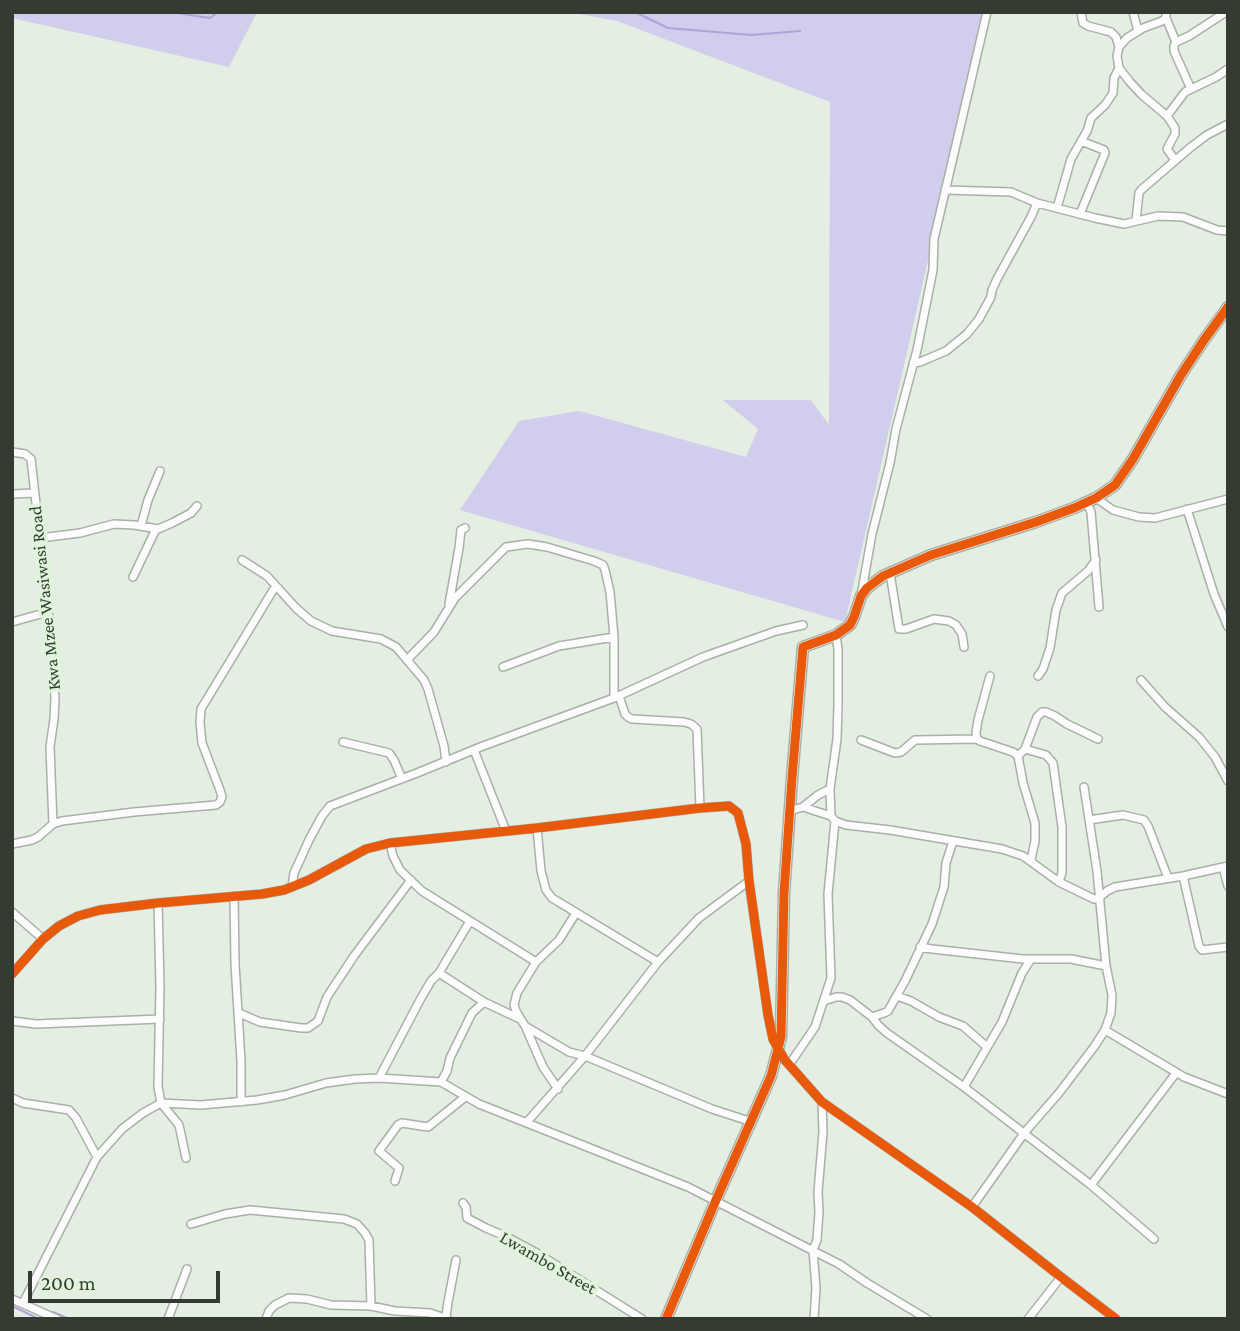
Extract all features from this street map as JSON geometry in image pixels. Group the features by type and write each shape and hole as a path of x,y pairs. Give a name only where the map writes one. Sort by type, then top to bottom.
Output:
{"street":[{"path":"666,1319 752,1122 779,1049 789,811 802,648 836,635 850,625 861,596 872,534 917,350 932,274 934,239 986,12"},
{"path":"1081,12 1083,23 1111,32 1119,47"},
{"path":"1133,12 1138,31"},
{"path":"1176,42 1226,12"},
{"path":"1175,160 1167,149 1175,134 1175,128 1167,116 1141,94 1119,68 1119,47 1127,38 1166,15 1176,42 1174,51 1191,89"},
{"path":"1057,208 1071,159 1087,131 1091,118 1114,93 1114,78 1119,68"},
{"path":"1167,116 1182,95 1228,69"},
{"path":"1136,220 1141,190 1207,135 1228,124"},
{"path":"1080,214 1105,153 1104,150 1081,141"},
{"path":"945,190 1011,192 1037,203 1124,223 1157,216 1183,217 1217,230 1228,231"},
{"path":"913,363 946,351 967,334 979,319 1037,203"},
{"path":"861,596 874,582 931,555 1036,522 1092,501 1115,485 1181,375 1204,340 1225,317 1228,307"},
{"name":"Kwa Mzee Wasiwasi Road","path":"12,452 30,459 40,538 55,698 50,747 53,824"},
{"path":"141,526 160,471"},
{"path":"12,494 35,493"},
{"path":"1092,501 1113,510 1155,518 1228,499"},
{"path":"1092,501 1099,607"},
{"path":"40,538 80,533 114,524 156,529 191,513 197,506"},
{"path":"1187,509 1214,594 1228,627"},
{"path":"408,659 443,620 449,606 461,530 465,528"},
{"path":"133,577 156,529"},
{"path":"449,606 506,547 528,544 547,547 594,561 604,567 614,637 616,697 628,718 684,722 697,729 700,808"},
{"path":"242,560 267,576 311,621 332,631 386,640 396,647 408,659 428,689 446,762"},
{"path":"1038,676 1050,648 1056,610 1062,593 1088,571 1096,560"},
{"path":"890,573 899,629 934,619 949,621 956,625 962,635 964,648"},
{"path":"12,844 38,837 53,824 62,821 216,805 220,802 220,790 202,743 201,709 275,587"},
{"path":"12,622 48,612"},
{"path":"292,887 294,873 327,808 616,697 703,657 776,631 803,625"},
{"path":"789,1065 815,1027 831,978 828,894 833,818 830,789 837,739 836,635"},
{"path":"503,667 559,646 614,637"},
{"path":"977,739 978,720 990,676"},
{"path":"1141,680 1165,707 1199,737 1215,757 1228,781"},
{"path":"1018,756 1025,749 1037,717 1042,712 1098,739"},
{"path":"861,740 895,753 901,752 915,740 977,739 1013,752 1018,756 1035,823 1031,860"},
{"path":"343,742 389,753 402,779"},
{"path":"1025,749 1051,758 1055,769 1062,842 1062,873 1059,882"},
{"path":"474,750 506,831"},
{"path":"972,1207 1025,1132 1059,1093 1105,1030 1111,1013 1112,995 1084,787"},
{"path":"789,811 803,807 830,789"},
{"path":"12,974 43,939 59,926 78,916 100,910 262,894 292,887 366,849 390,843 700,808 733,807 738,813 746,844 749,881 773,1039 789,1065 822,1102 972,1207 1116,1319"},
{"path":"803,807 846,825 1002,849 1031,860 1059,882 1087,897 1098,899"},
{"path":"1089,820 1123,815 1144,820 1168,878"},
{"path":"537,828 541,871 546,890 552,898 658,962"},
{"path":"872,1017 888,1011 932,924 944,887 946,863 953,841"},
{"path":"390,843 400,870 422,891 536,962"},
{"path":"1098,899 1115,887 1225,867 1228,886"},
{"path":"1183,876 1199,946 1202,950 1228,947"},
{"path":"239,1013 260,1022 301,1028 308,1028 318,1021 327,997 411,880"},
{"path":"527,1122 558,1089 658,962 698,918 749,881"},
{"path":"234,896 242,1102"},
{"path":"158,903 160,1019 157,1076 161,1103 179,1125 186,1158"},
{"path":"12,912 43,939"},
{"path":"558,1089 543,1067 516,1011 515,999 536,962 559,940 576,913"},
{"path":"379,1078 431,981 439,973 470,921"},
{"path":"920,947 1023,960 1071,959 1106,966"},
{"path":"964,1087 1002,1022 1022,973 1031,959"},
{"path":"439,973 569,1052 585,1056 712,1109 752,1122"},
{"path":"897,996 911,1000 939,1017 963,1027 987,1047"},
{"path":"824,1001 836,997 849,1000 872,1017 887,1033 1025,1132 1154,1239"},
{"path":"441,1082 472,1013 484,1002"},
{"path":"12,1021 36,1024 160,1019"},
{"path":"1105,1030 1176,1073 1228,1094"},
{"path":"1091,1185 1176,1073"},
{"path":"23,1303 97,1157 122,1129 143,1113 161,1103 201,1105 242,1102 285,1095 326,1083 379,1078 441,1082 465,1097 716,1200 839,1264 927,1319"},
{"path":"395,1181 399,1168 379,1151 398,1125 428,1127 465,1097"},
{"path":"12,1098 23,1103 69,1111 76,1118 97,1157"},
{"path":"814,1319 816,1288 813,1250 817,1241 819,1212 822,1102"},
{"name":"Lwambo Street","path":"463,1203 466,1206 467,1218 535,1252 642,1319"},
{"path":"191,1224 250,1210 344,1219 358,1224 369,1240 371,1306"},
{"path":"266,1319 275,1305 289,1298 331,1305 430,1312 447,1318 447,1302 456,1261"},
{"path":"169,1319 187,1269"},
{"path":"1028,1319 1061,1278"},
{"path":"12,1298 57,1319"}],"shaded area":[{"path":"12,12 257,12 229,67 12,18"},
{"path":"568,12 985,12 845,622 460,510 519,421 579,411 746,457 758,429 723,400 811,400 829,425 830,102 617,21"}],"waterway":[{"path":"170,12 210,18 218,12"},
{"path":"635,12 668,28 751,35 800,31"},
{"path":"12,1306 39,1319"},
{"path":"53,1312 69,1319"}],"cycle path":[{"path":"666,1319 771,1076 781,1037 784,893 803,647 836,635 850,625 861,596 883,576 931,555 1074,508 1115,485 1181,375 1228,307"},
{"path":"12,974 43,939 59,926 78,916 100,910 284,890 309,880 366,849 390,843 729,806 738,813 746,844 768,1015 773,1039 784,1059 822,1102 972,1207 1116,1319"}]}
